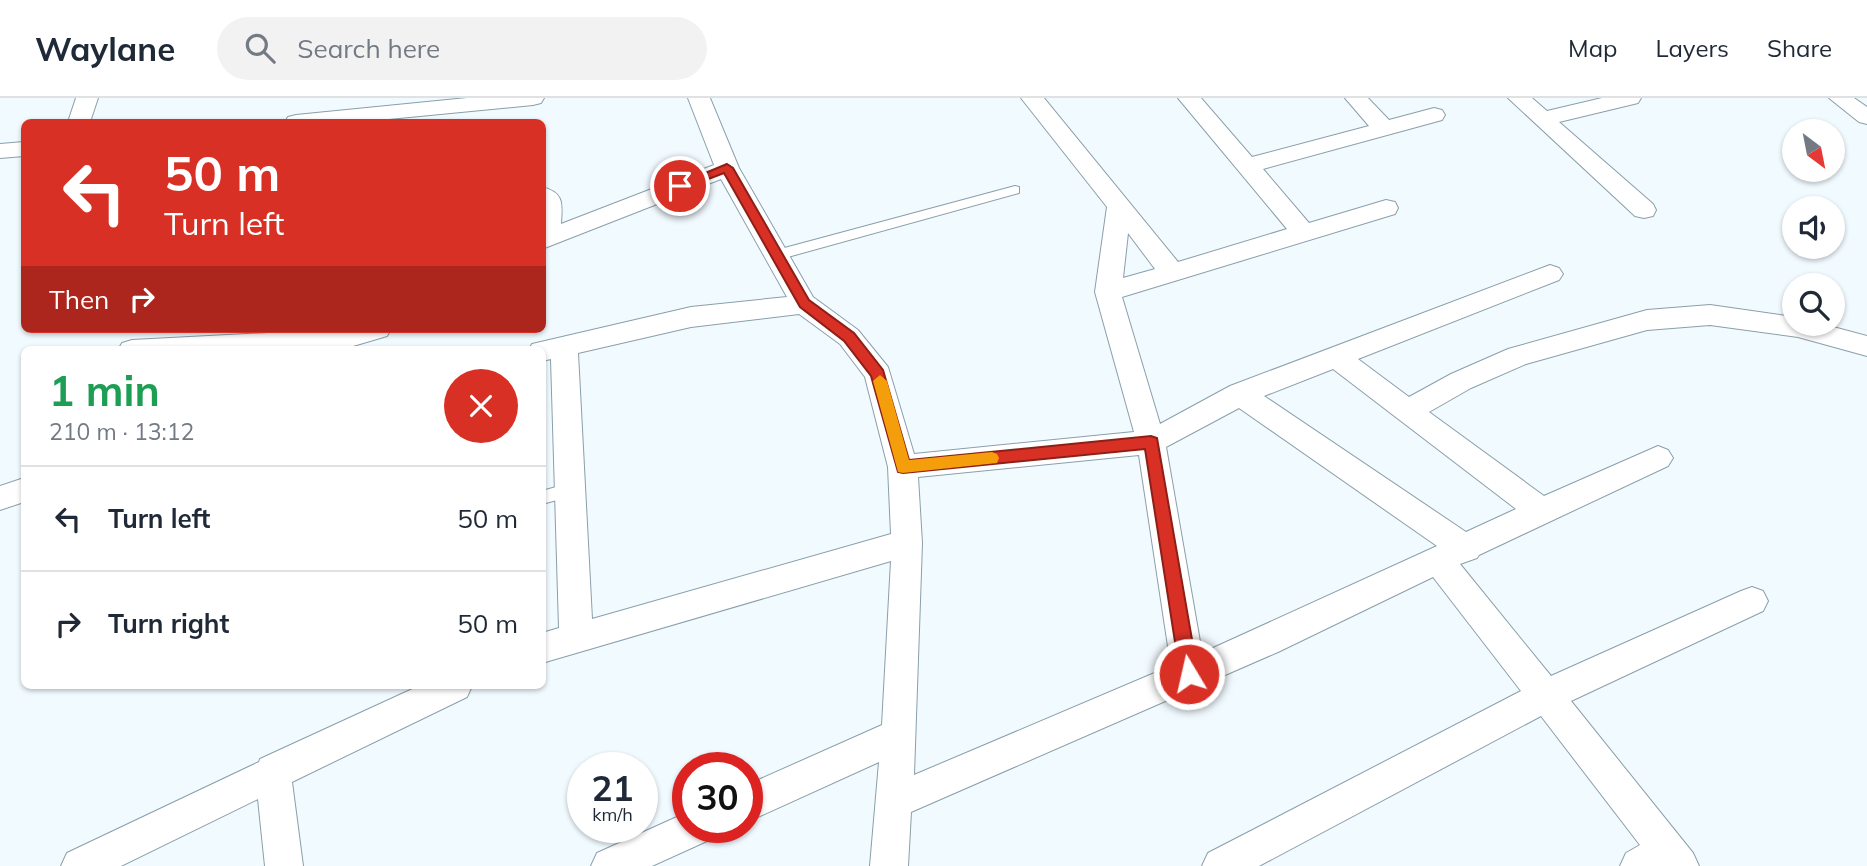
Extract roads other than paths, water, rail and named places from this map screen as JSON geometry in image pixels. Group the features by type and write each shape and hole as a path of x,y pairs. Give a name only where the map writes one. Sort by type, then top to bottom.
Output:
{"street":[{"path":"80,119 87,98"},
{"path":"326,119 533,98"},
{"path":"699,98 727,168 804,304 849,337 878,374 903,467 907,543 899,735 889,866"},
{"path":"1032,98 1173,273"},
{"path":"1189,98 1304,233"},
{"path":"1356,98 1385,129"},
{"path":"1519,98 1644,210"},
{"path":"1543,119 1630,98"},
{"path":"1840,98 1867,117"},
{"path":"1247,166 1434,115"},
{"path":"0,152 21,149"},
{"path":"546,240 727,168"},
{"path":"546,197 550,199 546,232"},
{"path":"1119,205 1108,292 1151,442 1189,674"},
{"path":"1108,292 1386,208"},
{"path":"903,467 1151,442 1240,394 1550,274"},
{"path":"576,637 556,494 553,349 691,317 804,304"},
{"path":"1407,411 1461,381 1518,356 1647,320 1710,315 1798,327 1867,346"},
{"path":"160,346 211,337 343,345 368,333"},
{"path":"1336,357 1541,511"},
{"path":"1240,394 1452,555 1662,861"},
{"path":"893,802 1189,674 1658,458"},
{"path":"0,498 21,491"},
{"path":"546,647 907,543"},
{"path":"1221,866 1547,695 1752,601"},
{"path":"80,866 449,689"},
{"path":"763,797 899,735"},
{"path":"273,771 284,866"},
{"path":"610,866 672,838"}],"lane":[{"path":"777,255 1015,190"}]}
